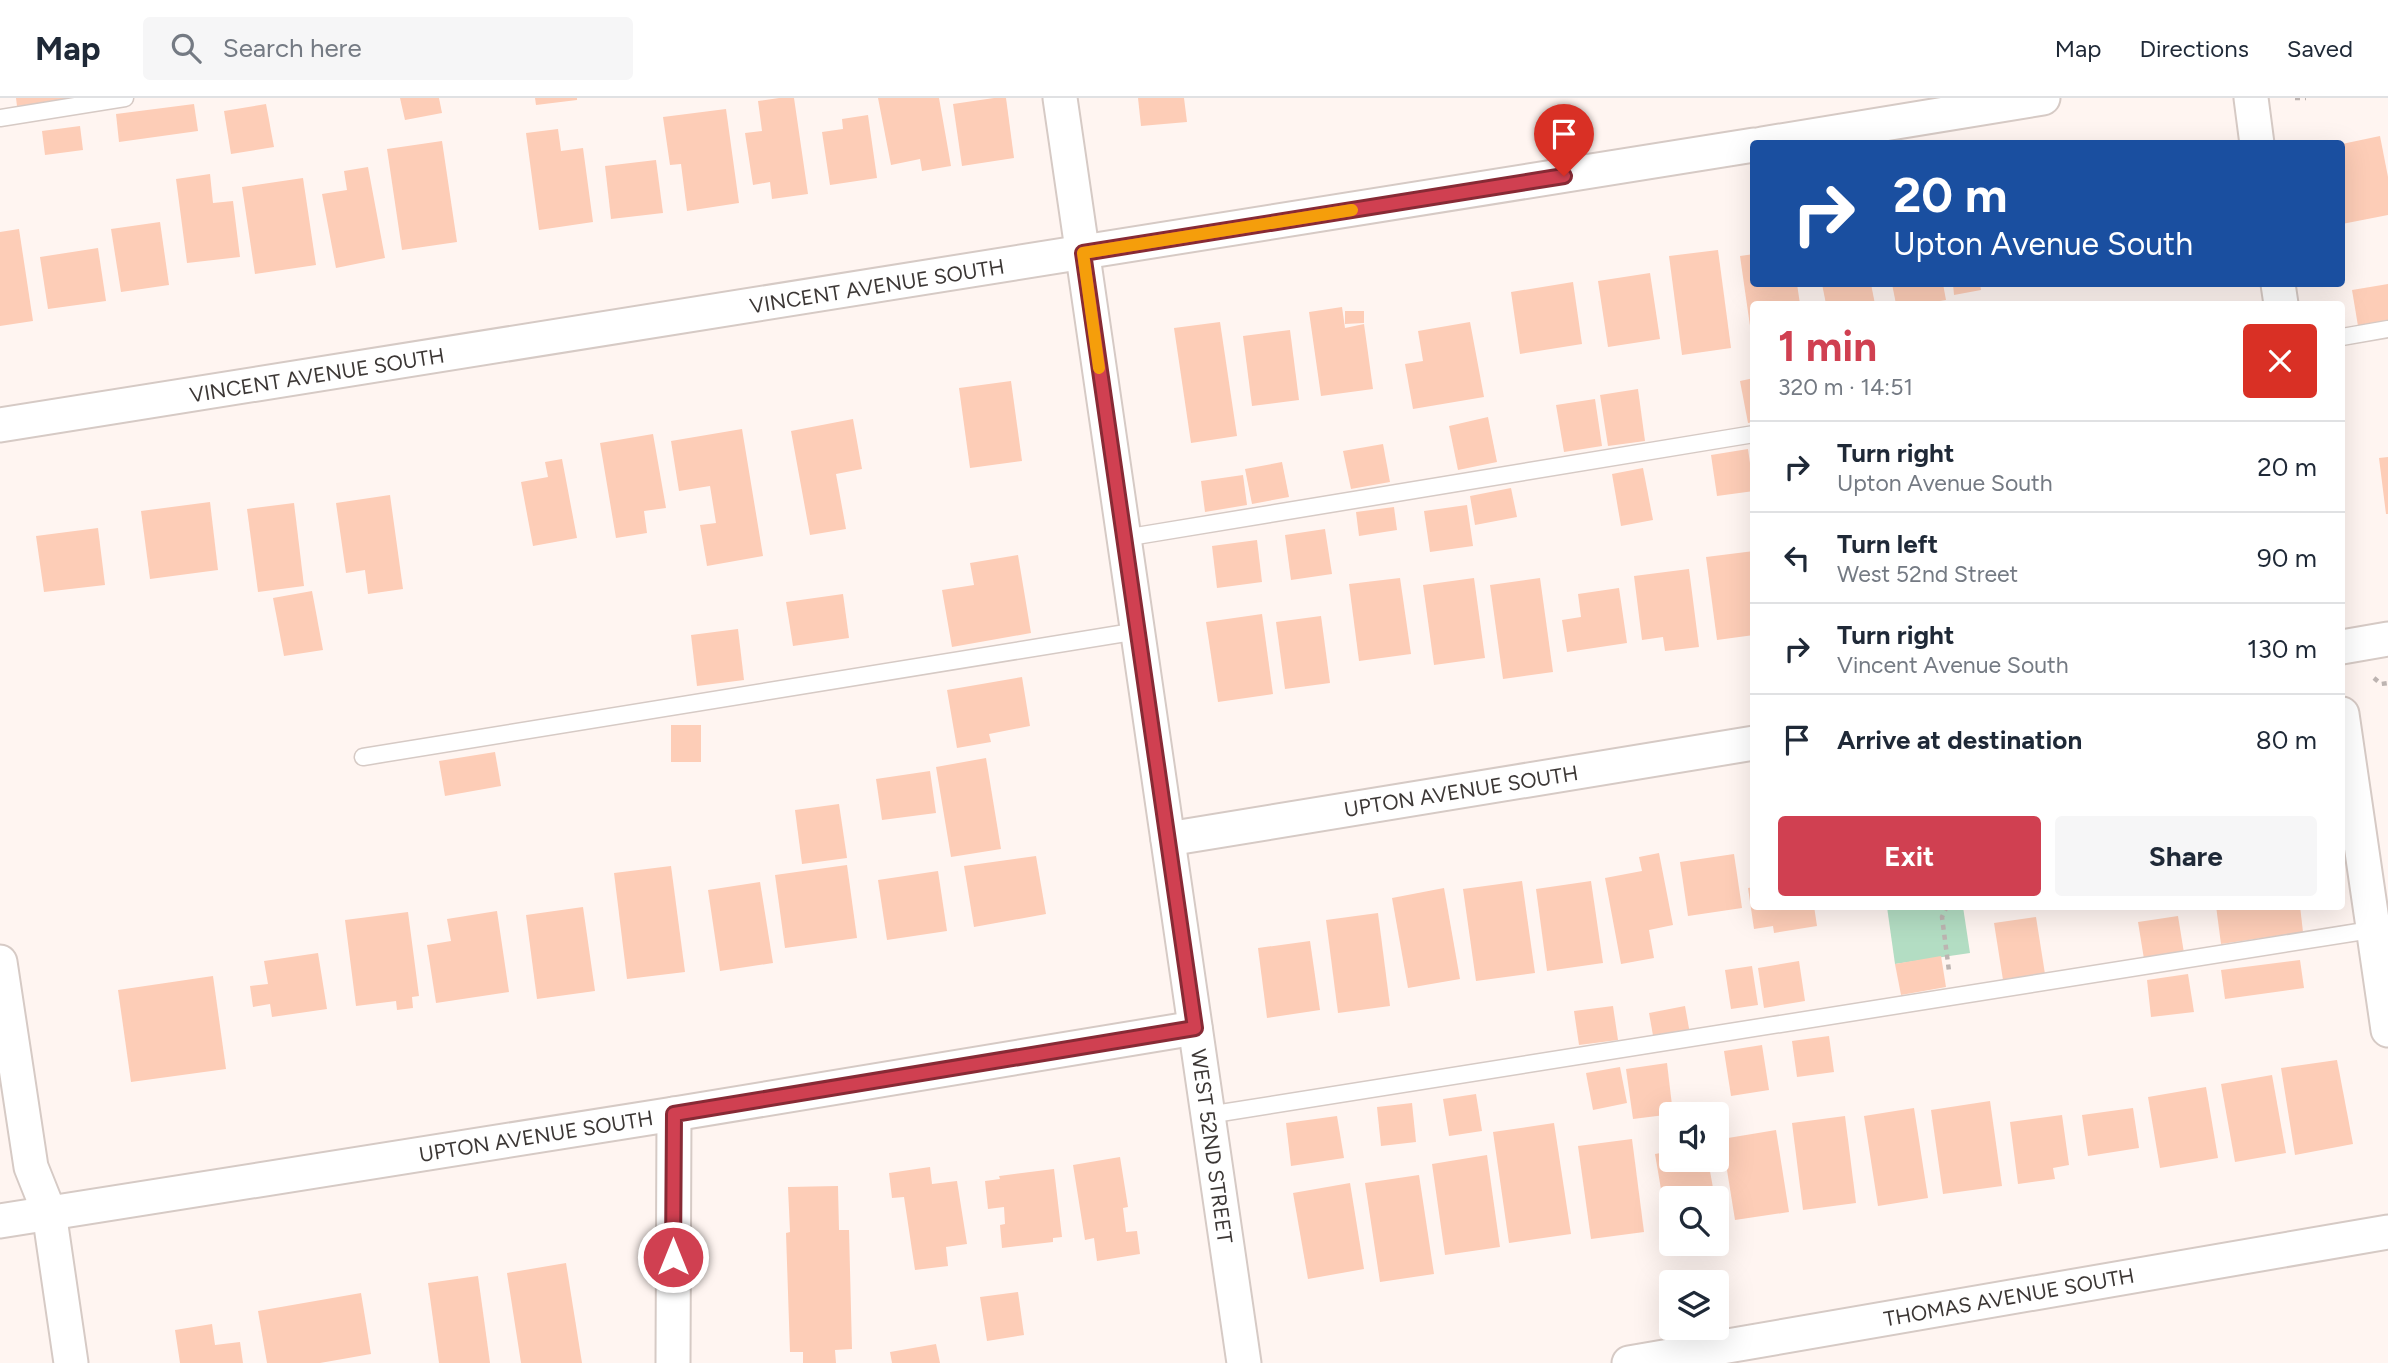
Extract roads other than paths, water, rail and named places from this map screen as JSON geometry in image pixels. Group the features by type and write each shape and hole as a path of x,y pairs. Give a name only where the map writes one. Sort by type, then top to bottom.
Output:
{"street":[{"name":"WEST 52ND STREET","path":"1060,98 1244,1363"},
{"path":"1786,140 2043,98"},
{"path":"2251,98 2256,140"},
{"name":"VINCENT AVENUE SOUTH","path":"0,425 1750,146"},
{"path":"2345,646 2388,639"},
{"path":"2345,730 2381,928 2388,1030"},
{"name":"UPTON AVENUE SOUTH","path":"1168,839 1750,744"},
{"path":"0,962 30,1167 49,1212 71,1363"},
{"name":"UPTON AVENUE SOUTH","path":"0,1221 1195,1028"},
{"path":"673,1363 674,1114"},
{"name":"THOMAS AVENUE SOUTH","path":"1629,1363 2388,1231"}],"lane":[{"path":"0,118 125,98"},
{"path":"2345,336 2388,329"},
{"path":"1124,538 1750,435"},
{"path":"363,757 1138,631"},
{"path":"1208,1115 2381,928"}]}
